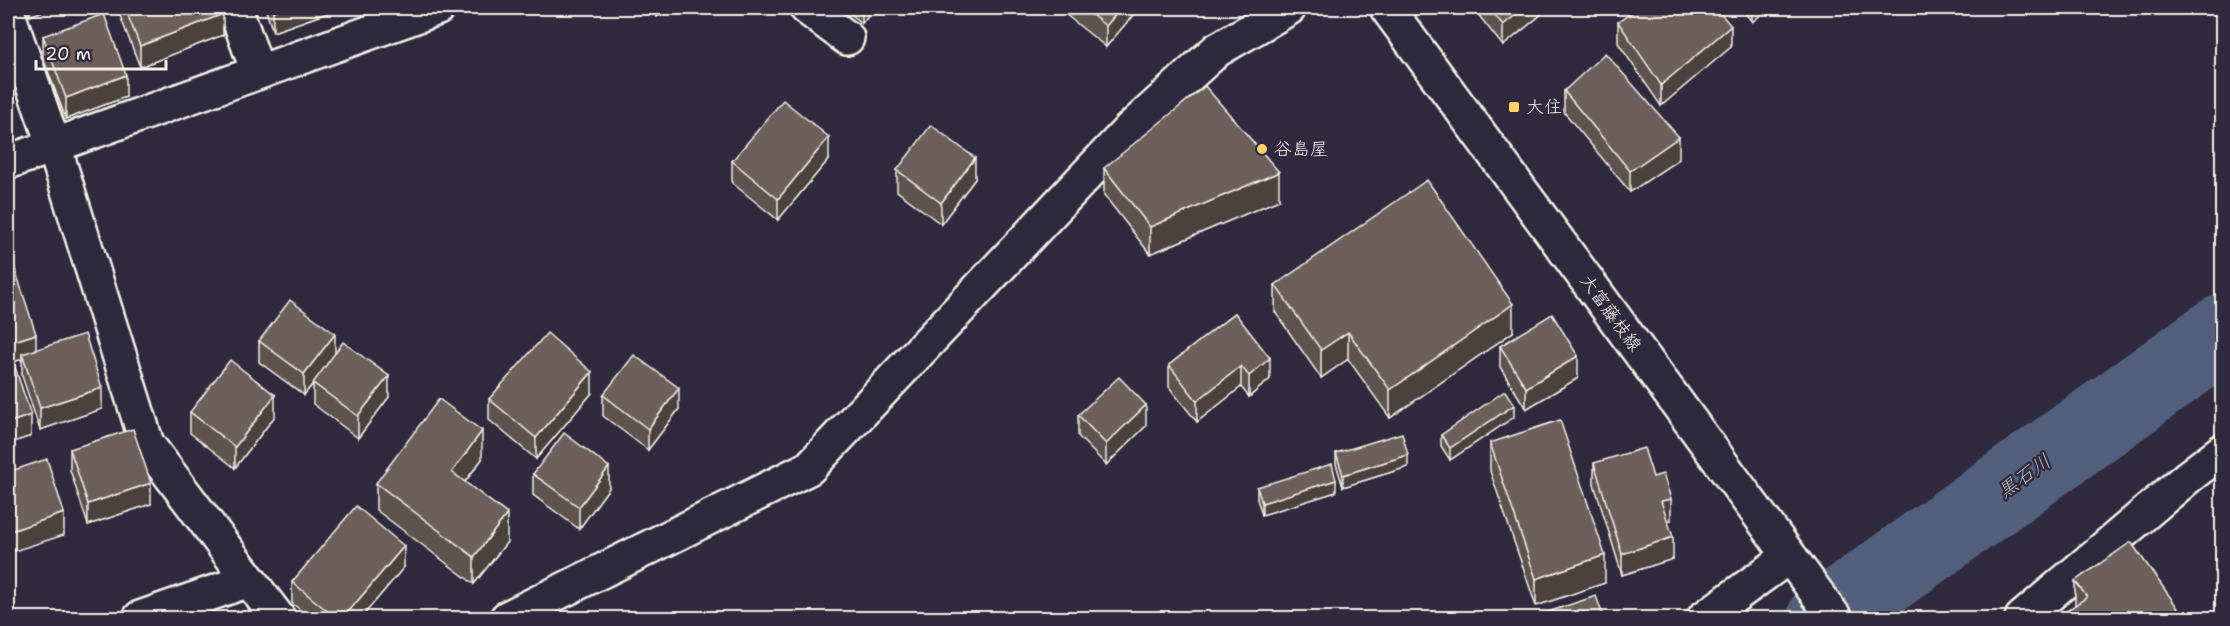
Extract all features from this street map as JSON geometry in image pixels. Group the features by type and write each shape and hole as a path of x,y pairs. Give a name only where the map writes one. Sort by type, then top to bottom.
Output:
{"street":[{"path":"235,8 258,72"},
{"path":"8,162 438,8"},
{"path":"807,8 847,38"},
{"path":"507,618 809,468 1129,130 1217,50 1289,8"},
{"name":"大富藤枝線","path":"1387,8 1835,618"},
{"path":"8,14 54,146 147,444 278,618"},
{"path":"2022,618 2188,477 2223,451"},
{"path":"1704,618 1794,564"},
{"path":"140,618 249,580"}],"building":[{"path":"125,8 221,8 223,14 140,46"},
{"path":"1083,8 1121,8 1106,26"},
{"path":"1489,8 1524,8 1503,25"},
{"path":"1639,8 1716,8 1731,26 1661,85 1618,22"},
{"path":"104,14 126,75 66,98 43,36"},
{"path":"1605,53 1679,137 1630,171 1564,91"},
{"path":"1205,86 1279,172 1150,227 1104,168"},
{"path":"783,100 829,137 778,199 732,161"},
{"path":"931,125 975,158 941,203 897,170"},
{"path":"1427,180 1513,304 1390,390 1348,332 1321,350 1275,285"},
{"path":"14,266 36,334 8,343 8,268"},
{"path":"290,300 335,334 304,374 259,341"},
{"path":"1235,313 1270,358 1249,376 1241,366 1197,401 1169,365"},
{"path":"1552,314 1578,356 1526,388 1500,346"},
{"path":"547,333 592,372 536,438 489,399"},
{"path":"85,334 102,388 40,408 22,354"},
{"path":"343,342 389,376 358,416 313,383"},
{"path":"634,355 679,388 648,429 603,395"},
{"path":"230,360 275,395 235,447 190,412"},
{"path":"13,361 31,415 8,423 8,363"},
{"path":"1119,377 1146,405 1106,444 1078,415"},
{"path":"1505,391 1514,405 1450,448 1441,435"},
{"path":"439,399 482,431 452,472 507,514 474,557 376,483"},
{"path":"1560,420 1605,555 1536,579 1490,443"},
{"path":"133,429 151,483 88,504 70,449"},
{"path":"564,433 609,467 579,507 533,474"},
{"path":"1402,433 1408,455 1343,475 1336,453"},
{"path":"1644,448 1653,477 1663,474 1671,499 1661,501 1673,537 1622,554 1594,463"},
{"path":"47,459 64,513 8,532 8,472"},
{"path":"1332,464 1336,480 1262,503 1257,487"},
{"path":"356,506 404,546 343,618 336,618 292,582"},
{"path":"2131,542 2185,618 2056,618 2087,597 2075,581"},
{"path":"1596,596 1604,618 1530,618"}],"waterway":[{"name":"黒石川","path":"1826,618 2222,334"}],"place":[{"name":"大住","path":"1514,107"},
{"name":"谷島屋","path":"1262,149"}]}
